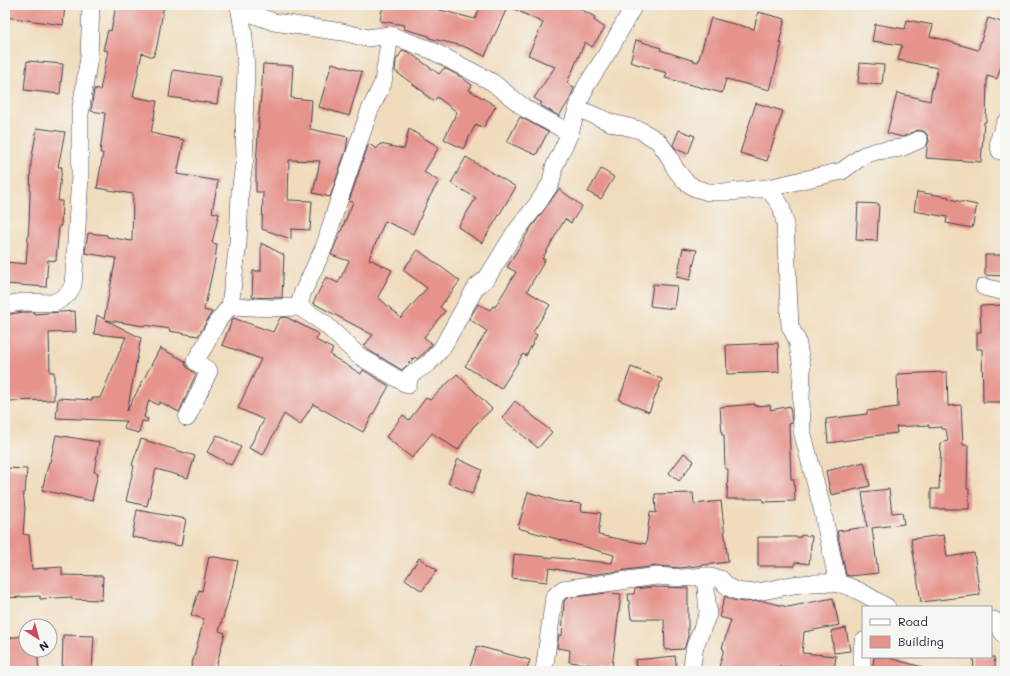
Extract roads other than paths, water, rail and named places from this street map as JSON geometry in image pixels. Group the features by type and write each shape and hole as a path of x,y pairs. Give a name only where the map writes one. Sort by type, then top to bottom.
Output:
{"street":[{"path":"5,305 22,302 54,303 68,294 73,285 80,176 80,114 89,57 91,5"},
{"path":"230,306 272,308 299,307 324,323 360,356 408,385 410,375 429,363 442,348 476,287 487,278 514,234 542,198 551,183 554,167 570,133 577,108 586,86 611,47 634,5"},
{"path":"239,6 252,14 274,22 342,32 367,38 390,35 431,50 492,82 526,109 570,133"},
{"path":"187,418 209,371 195,361 217,322 230,306 238,242 240,192 245,157 244,124 246,70 244,37 239,6"},
{"path":"299,307 302,294 325,245 368,112 383,83 390,35"},
{"path":"577,108 612,123 640,130 658,141 667,153 676,170 686,182 695,188 708,192 729,192 768,188 842,171 864,155 877,151 901,148 919,140"},
{"path":"1005,123 998,142 1000,151 1005,151"},
{"path":"768,188 780,206 785,224 790,326 798,340 802,368 802,430 822,508 838,584"},
{"path":"984,287 1005,292"},
{"path":"544,671 554,597 563,589 657,576 683,578 705,576 721,579 725,586 735,591 748,592 794,585 838,584 850,587 868,602 883,606"},
{"path":"691,671 695,646 708,614 705,576"},
{"path":"997,619 1005,636"},
{"path":"862,658 862,671"}]}
